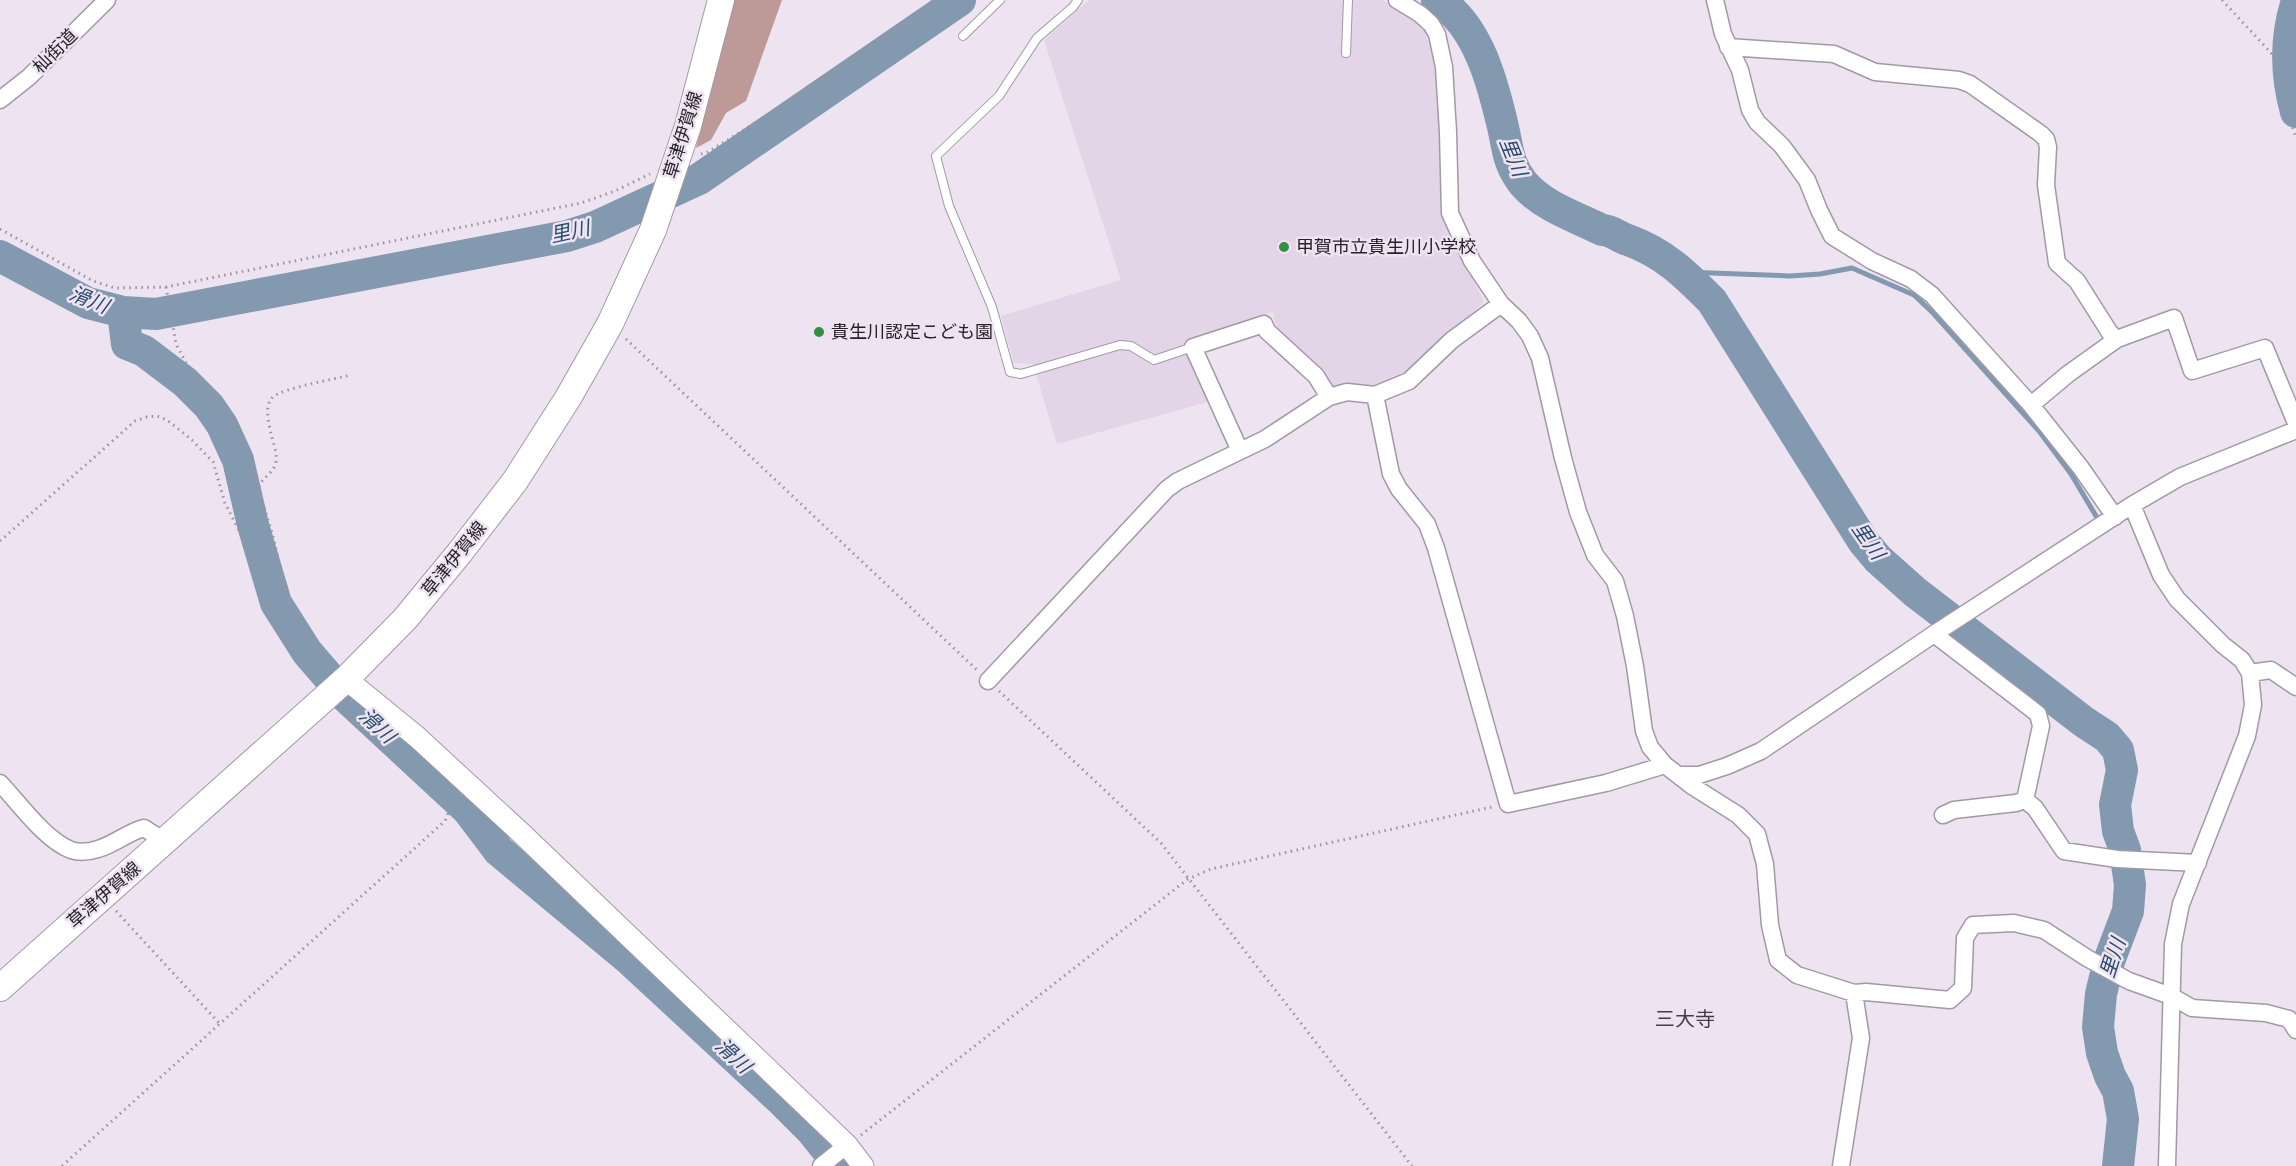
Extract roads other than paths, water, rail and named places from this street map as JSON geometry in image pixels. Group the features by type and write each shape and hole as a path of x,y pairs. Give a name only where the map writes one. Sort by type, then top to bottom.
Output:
{"main road":[{"name":"草津伊賀線","path":"0,988 336,688 405,619 515,481 568,398 610,324 653,230 688,126 721,0"}],"street":[{"name":"杣街道","path":"0,100 29,77 107,0"},
{"path":"1397,0 1420,14 1431,24 1437,34 1444,78 1450,213 1472,261 1501,304 1519,321 1530,336 1540,358 1578,512 1595,555 1615,581 1625,616 1644,731 1650,747 1665,765 1692,786 1738,815 1757,834 1765,864 1770,925 1778,960 1797,975 1854,993 1866,992 1950,1000 1963,988 1965,938 1973,925 2014,922 2044,930 2128,981 2171,996 2192,1008 2266,1013 2294,1021"},
{"path":"1715,0 1728,47 1740,70 1750,110 1757,122 1782,146 1807,180 1832,236 1872,261 1911,279 1932,295 2031,405 2081,468 2115,516"},
{"path":"1728,47 1834,54 1875,72 1959,80 1970,84 2041,134 2046,139 2048,147 2046,185 2057,263 2077,280 2110,333 2117,339"},
{"path":"988,681 1167,489 1178,481 1265,440 1329,397 1347,392 1375,395 1409,381 1452,340 1501,304"},
{"path":"2031,405 2068,374 2117,339 2174,318 2192,371 2265,348 2296,423"},
{"path":"1240,452 1193,347 1264,324 1267,331 1316,375 1329,397"},
{"path":"1375,395 1391,474 1399,489 1427,524 1436,548 1508,804 1606,783 1665,765"},
{"path":"1680,775 1699,776 1761,752 1964,614 2132,505 2180,477 2296,430"},
{"path":"2132,505 2161,575 2177,599 2223,645 2242,660 2250,673 2253,705 2247,736 2181,904 2173,944 2167,1166"},
{"path":"1937,632 2038,714 2041,726 2025,800"},
{"path":"2250,673 2271,670 2296,687"},
{"path":"336,688 417,737 520,832 842,1149 863,1166"},
{"path":"0,783 58,843 72,850 86,852 100,849 135,830 144,828 166,842"},
{"path":"2025,800 2035,808 2064,850 2117,859 2198,863"},
{"path":"1943,814 1954,810 2025,800"},
{"path":"1841,1166 1861,1038 1854,993"},
{"path":"820,1166 842,1149"}],"lane":[{"path":"963,36 1000,0"},
{"path":"1078,0 1037,38 999,96 936,156 949,206 992,307 1010,372 1022,374 1120,345 1131,346 1154,360 1193,347"},
{"path":"1346,53 1348,0"}],"waterway":[{"name":"里川","path":"0,256 88,303 123,312 156,314 567,236 595,227 699,179 960,0"},
{"name":"里川","path":"1437,0 1463,24 1482,56 1494,92 1511,163 1523,183 1540,198 1560,210 1653,251 1693,282 1712,301 1863,541 1878,559 1915,592 2084,722 2107,737 2118,750 2122,770 2115,805 2118,831 2125,850 2130,885 2128,911 2109,961 2101,994 2098,1027 2102,1053 2118,1091 2123,1119 2118,1166"},
{"path":"2296,4 2290,31 2288,58 2290,85 2296,112"},
{"path":"1684,272 1790,276 1820,274 1852,268 1914,295 1933,313 2039,431 2071,474 2096,516"},
{"name":"滑川","path":"123,312 127,344 144,351 185,382 209,406 222,425 238,460 253,525 276,603 307,652 345,696 468,810 499,851 630,960 780,1099 812,1131 840,1166"}],"place":[{"name":"甲賀市立貴生川小学校","path":"1284,247"},
{"name":"貴生川認定こども園","path":"819,332"}],"district":[{"name":"三大寺","path":"1685,1019"}]}
